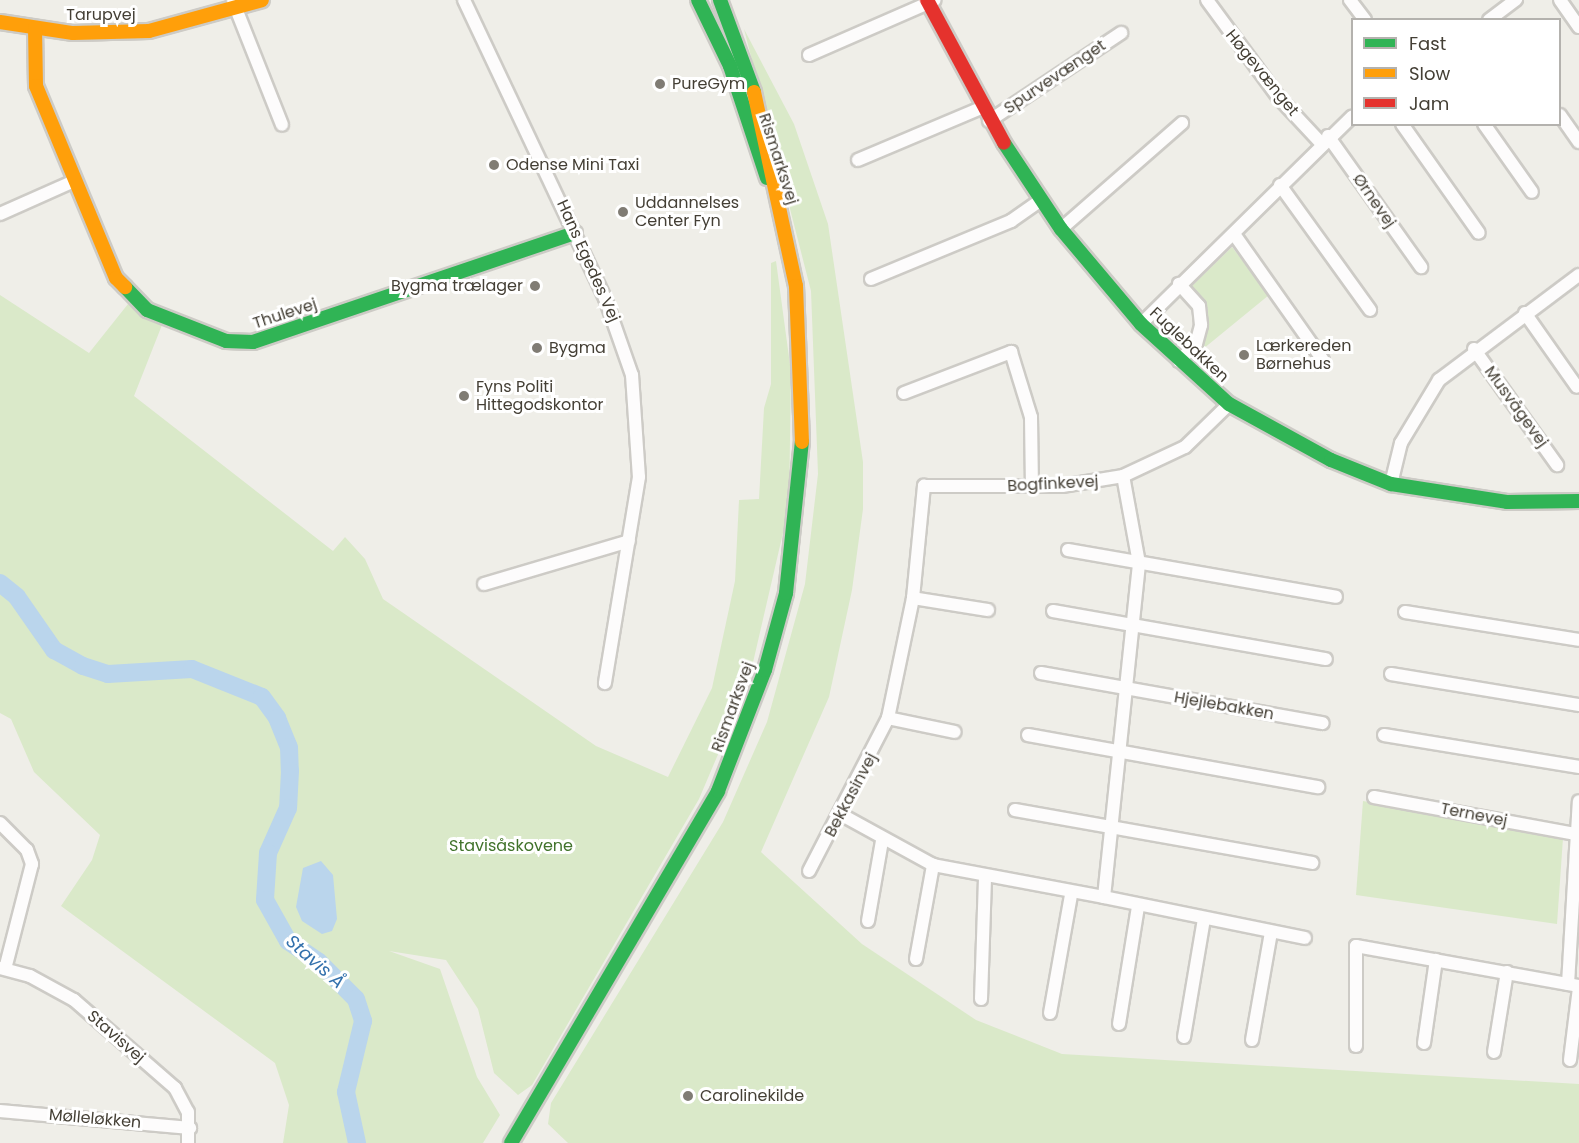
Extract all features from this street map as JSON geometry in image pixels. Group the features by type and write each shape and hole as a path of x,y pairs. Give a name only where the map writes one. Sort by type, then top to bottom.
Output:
{"street":[{"name":"Tarupvej","path":"0,22 73,33 148,31 234,5 262,0"},
{"name":"Hans Egedes Vej","path":"464,0 619,328 632,375 639,477 605,683"},
{"name":"Rismarksvej","path":"698,0 730,66 784,230"},
{"name":"Rismarksvej","path":"511,1143 714,799 765,670 786,593 803,458 803,355 784,230 759,104 720,0"},
{"name":"Høgevænget","path":"1207,0 1279,98 1324,140"},
{"path":"1350,0 1364,18"},
{"path":"1491,18 1516,0"},
{"path":"1560,0 1579,27"},
{"path":"809,55 930,1"},
{"name":"Fuglebakken","path":"930,1 981,108 1061,229 1141,324 1179,361 1229,404 1331,460 1391,484 1507,502 1579,501"},
{"path":"234,5 282,125"},
{"name":"Thulevej","path":"35,28 36,86 116,278 147,310 226,341 254,342 278,335 575,233"},
{"name":"Spurvevænget","path":"989,121 1121,33"},
{"path":"858,160 981,108"},
{"path":"1561,116 1579,142"},
{"path":"1141,324 1179,284 1234,234 1324,140 1351,119"},
{"path":"1061,229 1182,123"},
{"path":"1403,126 1479,233"},
{"path":"1485,126 1532,192"},
{"name":"Ørnevej","path":"1324,140 1421,267"},
{"path":"0,214 74,181"},
{"path":"1280,185 1370,310"},
{"path":"871,279 1011,220 1041,201"},
{"path":"1234,234 1323,360"},
{"name":"Musvågevej","path":"1391,484 1401,443 1439,380 1474,350 1577,280"},
{"path":"1179,284 1199,306 1201,325 1196,344 1179,361"},
{"path":"1525,314 1577,387"},
{"name":"Musvågevej","path":"1474,350 1557,465"},
{"path":"904,393 1011,352 1031,417 1032,487"},
{"name":"Bogfinkevej","path":"924,486 1032,487 1122,476 1185,447 1229,404"},
{"path":"1104,897 1114,828 1124,688 1139,563 1122,476"},
{"name":"Bekkasinvej","path":"809,871 842,815 888,718 913,598 924,486"},
{"path":"484,584 629,541"},
{"path":"1068,550 1336,597"},
{"path":"913,598 988,610"},
{"path":"1053,611 1326,659"},
{"path":"1405,612 1579,640"},
{"name":"Hjejlebakken","path":"1041,673 1323,723"},
{"path":"1391,674 1579,705"},
{"path":"888,718 955,732"},
{"path":"1028,735 1318,787"},
{"path":"1384,735 1579,767"},
{"name":"Ternevej","path":"1374,797 1575,834"},
{"path":"1570,1060 1575,986 1575,834 1579,801"},
{"path":"1016,810 1312,863"},
{"path":"842,815 882,841 933,865 1071,895 1104,897 1138,907 1305,938"},
{"path":"0,823 27,850 32,864 3,969"},
{"path":"868,921 882,841"},
{"path":"916,959 933,865"},
{"path":"981,999 985,878"},
{"path":"1050,1013 1071,895"},
{"path":"1119,1024 1138,907"},
{"path":"1184,1037 1204,919"},
{"path":"1252,1040 1271,932"},
{"path":"1356,1046 1356,946 1575,986"},
{"path":"1424,1043 1436,960"},
{"name":"Stavisvej","path":"3,969 74,1000 176,1089 184,1100 190,1128 188,1143"},
{"path":"1494,1052 1507,972"},
{"name":"Mølleløkken","path":"0,1112 190,1128"}],"green space":[{"path":"744,29 794,124 828,224 863,462 863,509 852,590 829,697 761,852 862,944 976,1020 1062,1054 1579,1084 1579,1143 568,1143 548,1124 551,1103 723,822 767,722 805,584 818,474 811,291"},
{"path":"1232,247 1269,295 1203,349 1208,309 1191,287"},
{"name":"Stavisåskovene","path":"776,261 791,372 789,507 748,684 699,799 532,1085 518,1095 494,1073 478,1009 446,960 389,951 440,969 477,1077 500,1115 483,1143 283,1143 289,1105 275,1063 61,906 92,860 100,835 34,772 11,719 0,713 0,295 89,353 128,304 162,325 134,396 333,551 345,537 365,559 383,599 596,746 668,777 712,688 735,581 739,500 759,499 764,408 771,384 771,263"},
{"path":"1363,801 1563,838 1557,924 1356,895"}],"water":[{"path":"321,861 333,875 337,919 332,931 322,934 302,921 296,907 303,868"}],"waterway":[{"name":"Stavis Å","path":"0,583 17,597 54,650 83,666 108,674 192,669 262,697 277,718 289,747 288,808 268,853 265,900 288,941 319,962 356,999 363,1021 346,1092 357,1143"}],"traffic: fast":[{"path":"698,0 730,66 767,178"},
{"path":"720,0 754,92"},
{"path":"1004,143 1061,229 1141,324 1229,404 1331,460 1391,484 1507,502 1579,501"},
{"path":"125,287 147,310 226,341 253,342 575,233"},
{"path":"511,1143 718,791 765,670 786,593 802,442"}],"traffic: slow":[{"path":"0,22 73,33 149,31 262,0"},
{"path":"35,28 36,86 116,278 125,287"},
{"path":"754,92 796,286 802,442"}],"traffic: jam":[{"path":"927,0 1004,143"}],"place":[{"name":"PureGym","path":"660,84"},
{"name":"Odense Mini Taxi","path":"494,165"},
{"name":"Uddannelses Center Fyn","path":"623,212"},
{"name":"Bygma trælager","path":"535,286"},
{"name":"Bygma","path":"537,348"},
{"name":"Lærkereden Børnehus","path":"1244,355"},
{"name":"Fyns Politi Hittegodskontor","path":"464,396"},
{"name":"Carolinekilde","path":"688,1096"}]}
